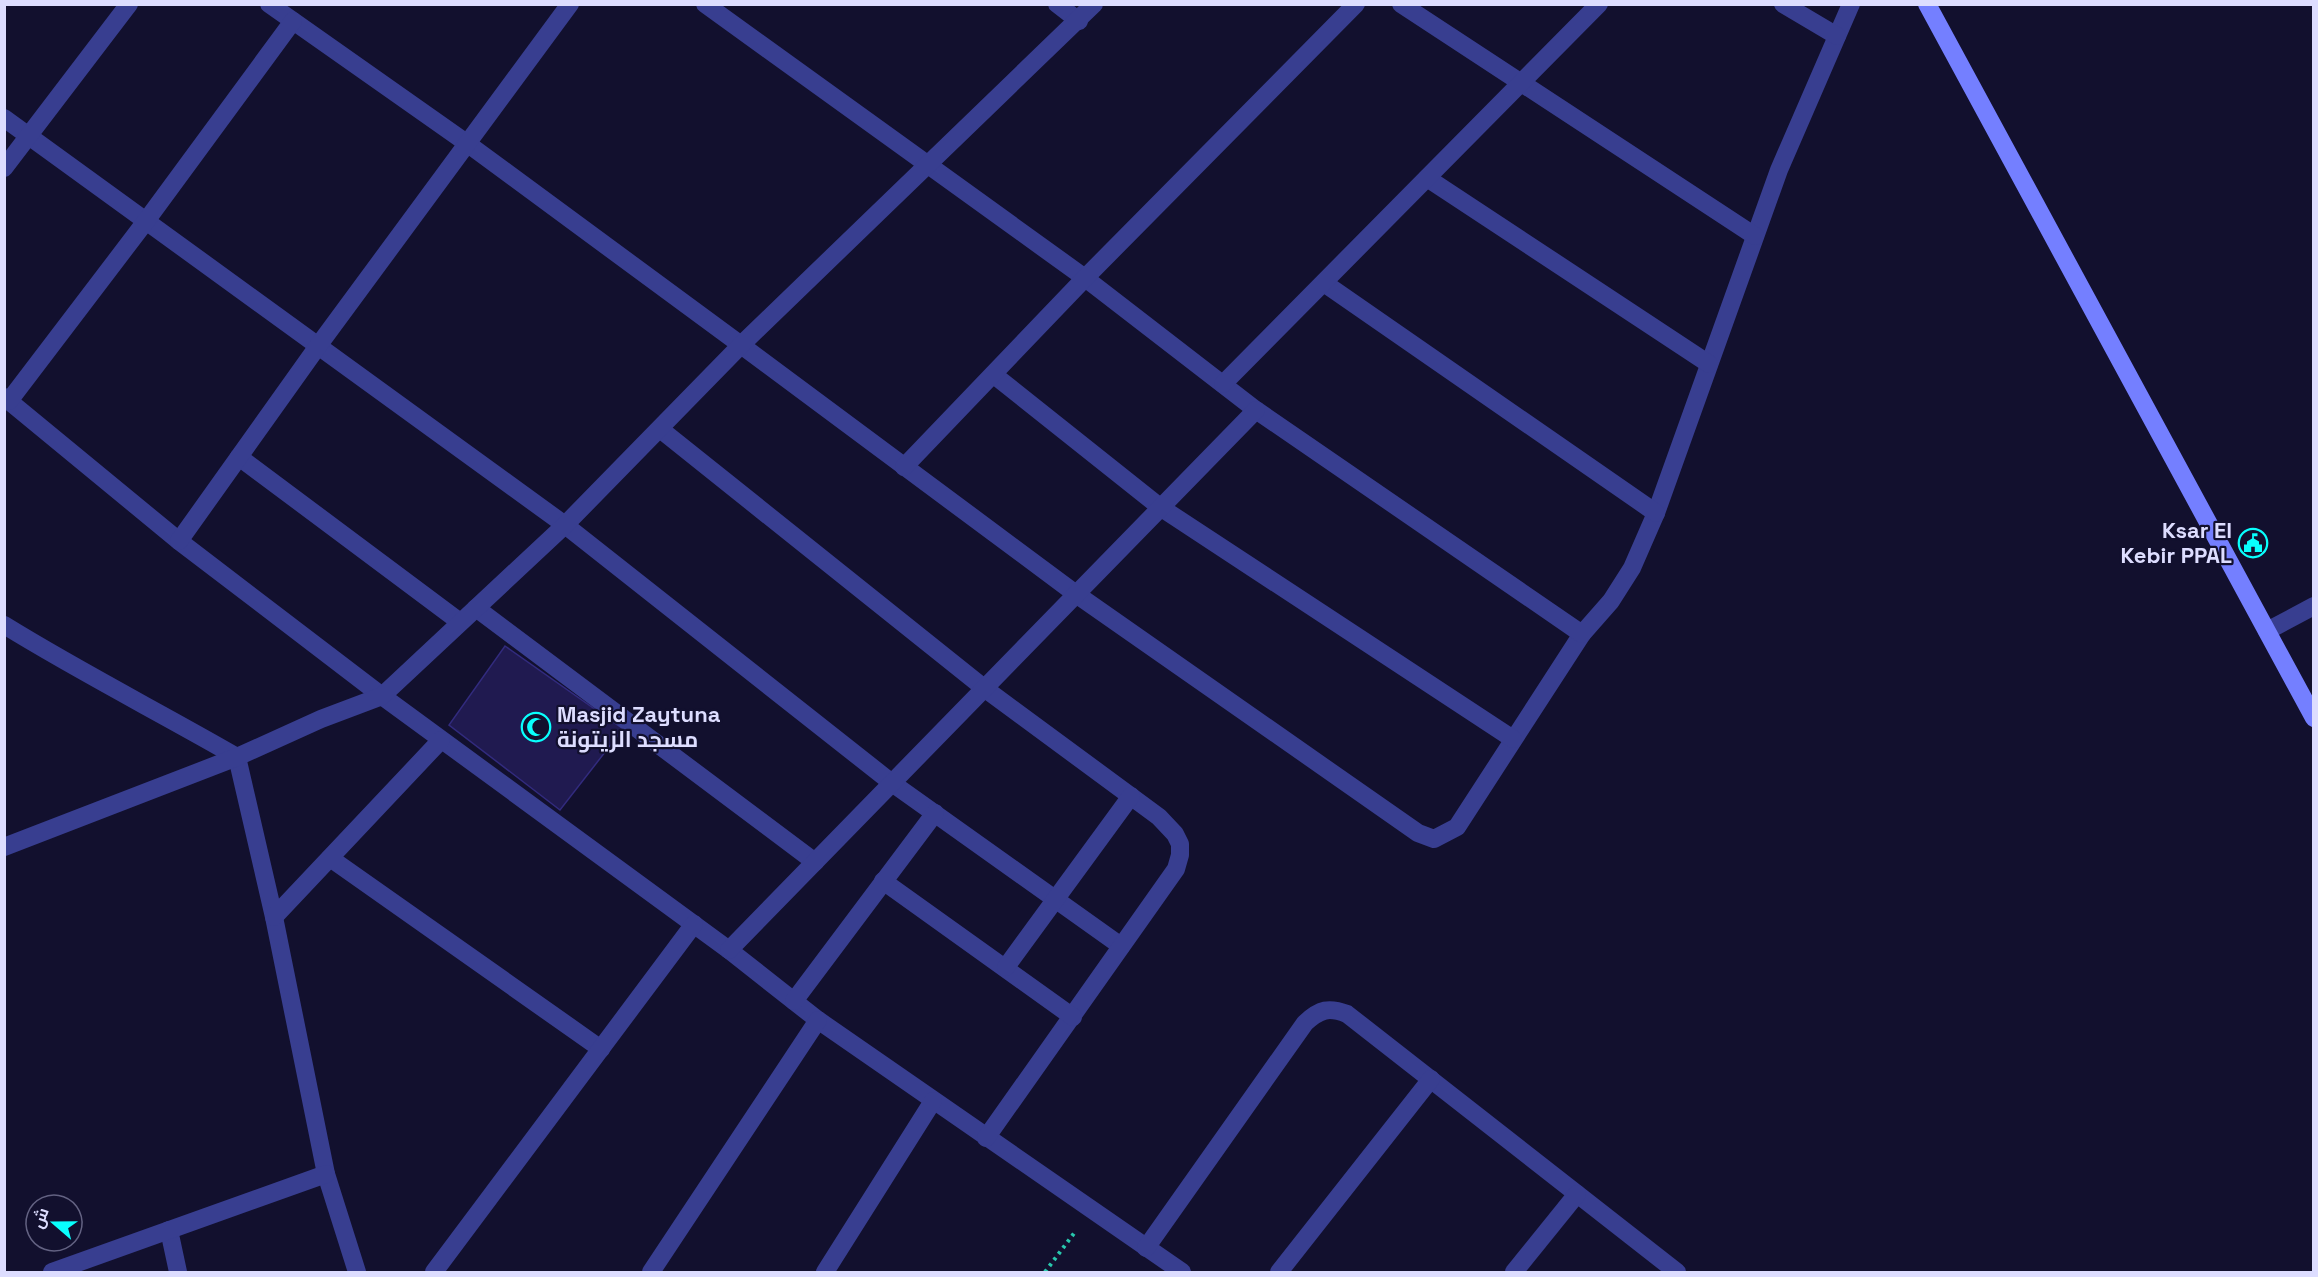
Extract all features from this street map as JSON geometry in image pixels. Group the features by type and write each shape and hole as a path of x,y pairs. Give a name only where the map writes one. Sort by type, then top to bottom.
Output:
{"street":[{"path":"4,168 129,4"},
{"path":"269,4 468,144 1076,594 1418,833 1434,839 1458,827 1582,634 1611,601 1632,568 1656,513 1779,170 1851,4"},
{"path":"179,541 318,346 570,4"},
{"path":"705,4 1085,278 1256,410 1582,634"},
{"path":"1057,4 1079,21"},
{"path":"4,847 237,756 321,719 382,696 565,525 741,345 1079,21 1094,4"},
{"path":"904,467 1085,278 1356,4"},
{"path":"1401,4 1755,236"},
{"path":"1223,384 1599,4"},
{"path":"1783,4 1837,36"},
{"path":"1927,4 2313,718"},
{"path":"293,21 146,221 7,399 179,541 441,740 694,924 818,1020 1182,1272"},
{"path":"4,118 565,525 892,783 1121,946"},
{"path":"1427,178 1709,364"},
{"path":"1324,283 1656,513"},
{"path":"994,375 1160,507 1513,739"},
{"path":"729,950 1256,410"},
{"path":"660,429 984,688 1159,817 1175,834 1180,844 1176,869 986,1138"},
{"path":"239,457 460,622"},
{"path":"2267,631 2313,606"},
{"path":"476,608 815,862"},
{"path":"4,625 60,660 237,756 274,917 326,1174 357,1272"},
{"path":"274,917 441,740"},
{"path":"1006,967 1131,795"},
{"path":"794,1001 935,813"},
{"path":"330,858 601,1049"},
{"path":"883,882 1006,967 1073,1017"},
{"path":"434,1272 694,924"},
{"path":"1146,1248 1305,1023 1315,1013 1326,1008 1347,1014 1677,1272"},
{"path":"651,1272 818,1020"},
{"path":"1279,1272 1431,1079"},
{"path":"825,1272 933,1101"},
{"path":"52,1272 326,1174"},
{"path":"1514,1272 1577,1194"},
{"path":"169,1230 178,1272"}],"path":[{"path":"1045,1272 1091,1210"}],"building":[{"name":"Masjid Zaytuna مسجد الزيتونة","path":"505,646 623,729 560,810 449,725"}],"place":[{"name":"Ksar El Kebir PPAL","path":"2253,543"},
{"name":"Masjid Zaytuna مسجد الزيتونة","path":"536,727"}]}
